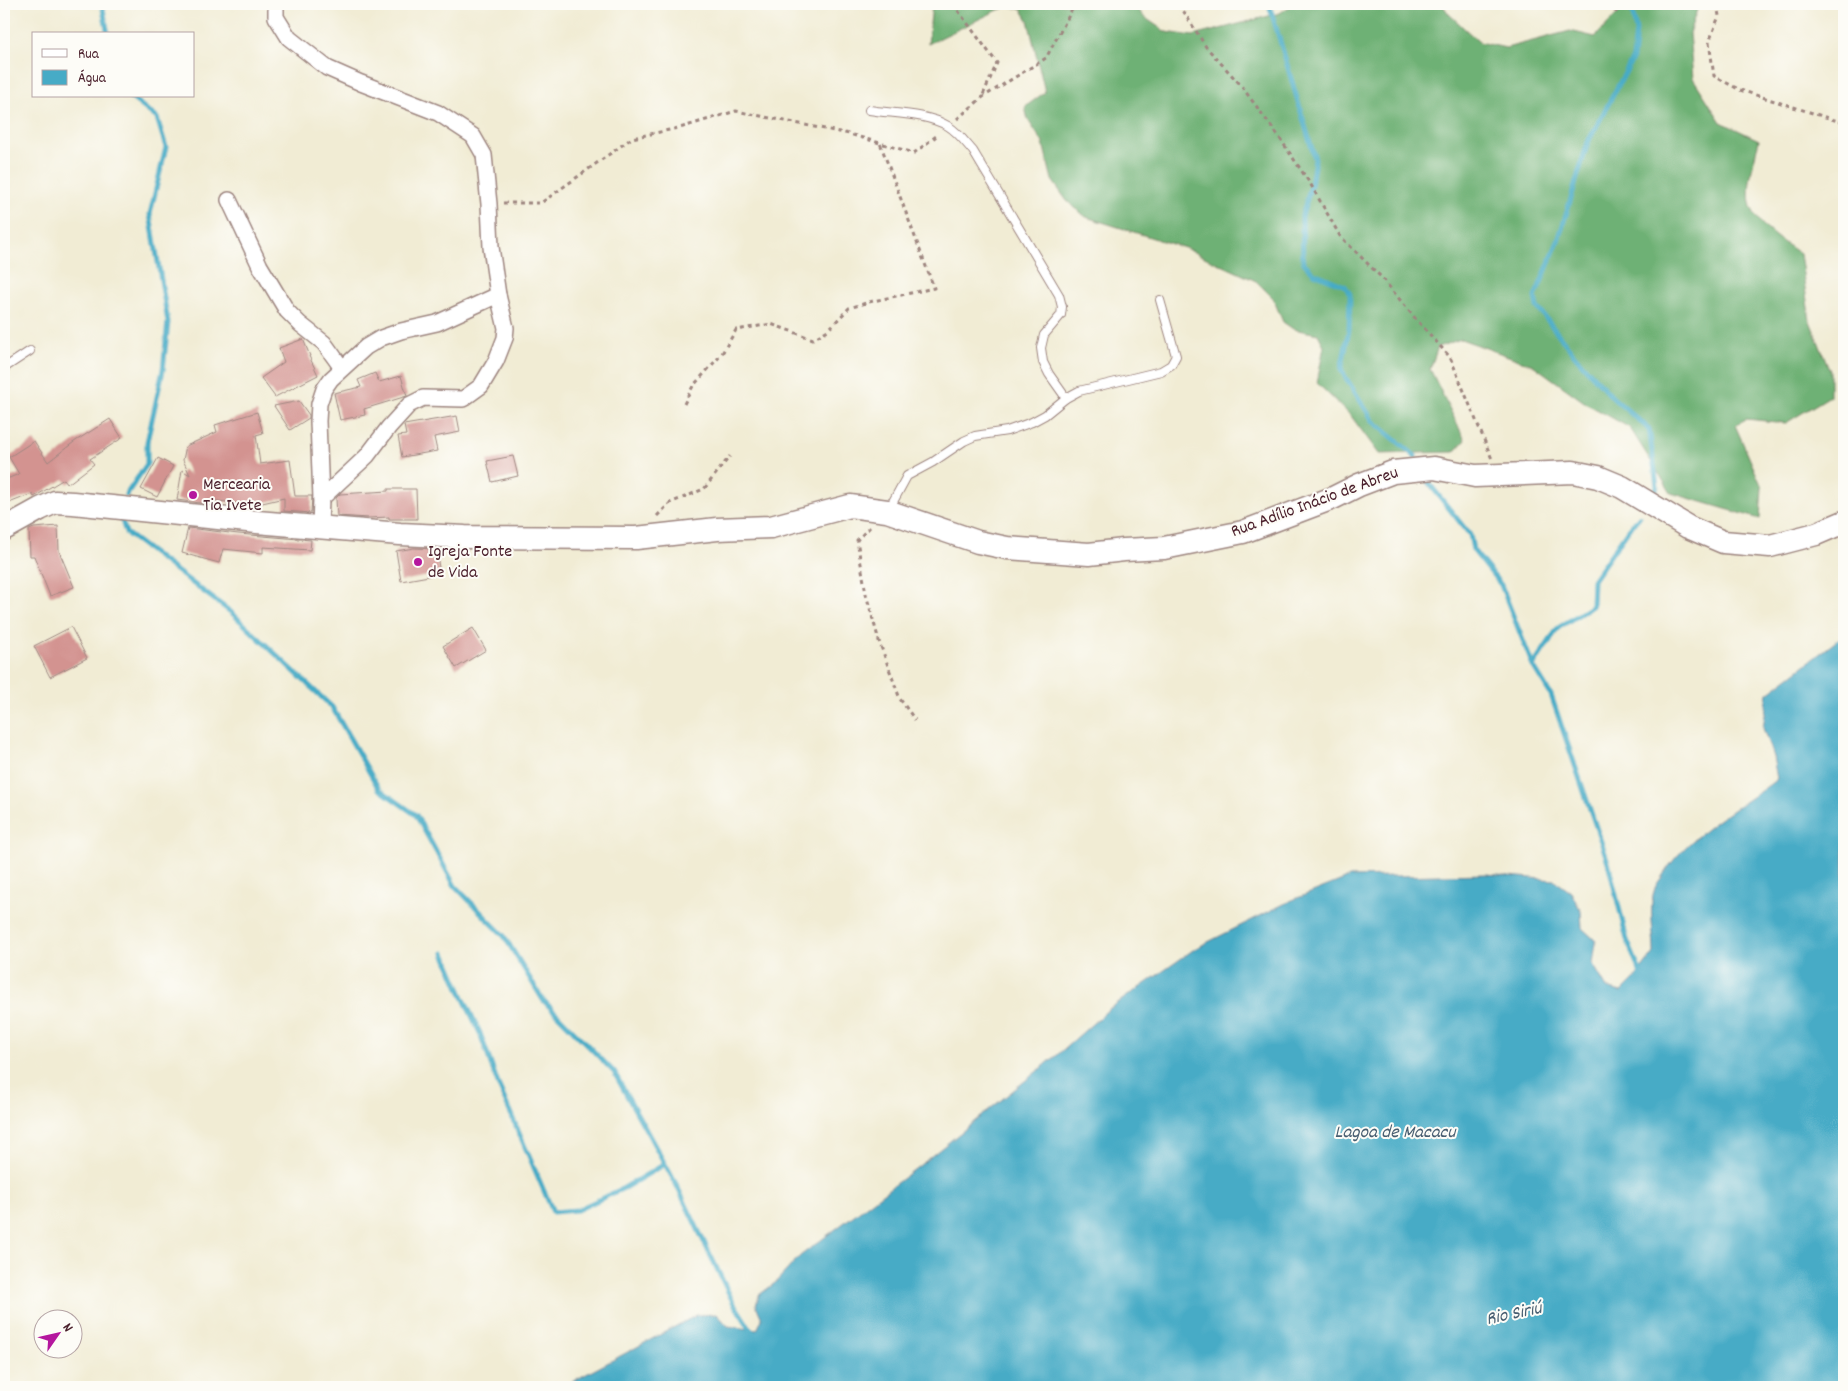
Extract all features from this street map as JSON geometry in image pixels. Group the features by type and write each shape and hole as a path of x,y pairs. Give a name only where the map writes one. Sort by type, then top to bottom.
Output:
{"street":[{"path":"276,4 276,17 288,38 327,68 361,84 438,113 473,136 484,155 491,247 498,296 504,318 505,338 496,361 481,386 463,399 423,398 409,405 389,426 367,456 321,499"},
{"path":"229,200 256,259 287,311 324,343 342,368"},
{"path":"320,526 319,404 324,389 331,378 366,347 381,338 401,331 437,323 498,296"},
{"name":"Rua Adílio Inácio de Abreu","path":"4,529 55,502 400,534 636,538 717,529 771,527 850,506 887,511 978,542 1007,548 1089,554 1164,548 1243,532 1334,498 1358,485 1393,472 1434,468 1475,476 1573,472 1598,478 1622,487 1688,527 1723,542 1770,546 1816,534 1844,522"}],"lane":[{"path":"869,110 931,119 949,126 961,136 973,151 1059,295 1062,307 1061,315 1044,335 1041,348 1043,362 1066,398"},
{"path":"887,511 907,476 933,462 964,441 976,436 1007,431 1032,422 1046,415 1066,398 1080,392 1161,371 1171,366 1176,356 1160,300"},
{"path":"4,368 30,352"}],"path":[{"path":"952,4 998,63 983,97"},
{"path":"489,204 540,203 632,138 682,127 736,111 849,134 914,153 983,97 1046,58 1075,4"},
{"path":"1178,4 1206,47 1239,83 1276,134 1311,185 1340,236 1382,278 1450,357 1499,476"},
{"path":"1599,4 1618,12 1625,4"},
{"path":"1717,4 1718,16 1709,42 1714,76 1740,90 1844,122"},
{"path":"684,404 693,386 722,355 736,330 772,324 813,339 828,330 848,308 934,288 880,143"},
{"path":"656,517 670,503 704,489 730,456"},
{"path":"887,511 857,540 866,594 879,641 900,699 914,720"}],"green space":[{"path":"932,4 1134,4 1144,17 1166,32 1193,36 1280,13 1293,4 1442,4 1449,14 1479,42 1506,48 1570,31 1595,37 1627,4 1699,4 1689,33 1693,78 1721,122 1759,140 1751,175 1750,202 1761,223 1800,254 1810,321 1830,371 1830,396 1786,423 1746,419 1735,425 1762,487 1760,519 1671,493 1630,428 1587,404 1533,365 1461,339 1438,347 1430,369 1465,440 1454,452 1379,454 1351,416 1317,383 1324,346 1318,334 1293,329 1283,322 1273,298 1256,281 1185,248 1086,217 1067,201 1052,180 1043,143 1028,120 1025,107 1045,92 1028,20 1022,10 1010,6 998,10 928,44"}],"water":[{"name":"Lagoa de Macacu","path":"1844,637 1844,1387 562,1387 697,1315 717,1314 728,1326 757,1330 762,1319 756,1305 759,1295 775,1283 800,1256 919,1166 1056,1056 1109,1009 1196,948 1290,901 1350,877 1486,874 1554,880 1571,892 1581,911 1582,928 1596,941 1593,964 1607,988 1621,992 1634,979 1654,953 1653,895 1656,885 1674,860 1687,846 1716,822 1777,779 1773,757 1763,728 1768,693"}],"building":[{"path":"303,339 318,375 275,397 261,378 284,362 279,348"},
{"path":"375,373 379,382 401,376 407,396 364,409 365,415 340,420 334,393 361,387 358,380"},
{"path":"299,401 309,415 309,418 290,430 274,406"},
{"path":"257,412 263,433 256,435 260,464 290,460 295,496 312,496 311,513 284,511 284,498 245,507 245,504 208,500 208,504 177,500 182,470 190,475 183,460 186,446 217,432 215,425"},
{"path":"457,416 460,432 434,437 437,451 402,457 398,436 406,435 404,425"},
{"path":"110,419 122,438 90,459 94,464 68,484 64,479 34,497 32,494 4,505 4,480 19,474 9,457 34,441 48,462 74,442"},
{"path":"513,456 518,476 492,482 487,461"},
{"path":"158,458 173,466 157,497 141,489"},
{"path":"388,489 416,489 417,519 337,516 336,498 340,494 388,491"},
{"path":"58,526 59,551 74,587 50,596 34,556 30,556 29,530"},
{"path":"188,528 311,540 310,550 263,547 263,553 223,549 219,563 182,553"},
{"name":"Igreja Fonte de Vida","path":"414,548 436,549 440,574 401,581 396,551"},
{"path":"71,627 87,658 50,677 34,646"},
{"path":"473,628 486,650 456,668 443,646"}],"waterway":[{"path":"102,4 108,32"},
{"path":"1269,4 1315,159 1311,185 1302,216 1303,262 1314,273 1345,286 1350,294 1349,330 1341,370 1373,421 1415,456"},
{"path":"1631,4 1636,31 1633,58 1588,142 1558,241 1535,297 1537,307 1576,357 1613,398 1649,429 1657,486 1654,495"},
{"path":"126,495 147,464 147,442 163,370 168,322 150,214 166,147 157,118 132,98"},
{"path":"1428,482 1470,535 1473,550 1501,585 1533,666 1551,695 1608,862 1627,940 1642,976"},
{"path":"120,515 126,533 232,613 332,707 379,789 416,815 455,886 504,936 543,1000 614,1072 676,1184 733,1302 753,1333"},
{"path":"1533,666 1558,628 1592,606 1593,580 1639,517"},
{"path":"444,953 480,1033 498,1084 553,1212 577,1210 624,1188 665,1164"}],"place":[{"name":"Mercearia Tia Ivete","path":"193,495"},
{"name":"Igreja Fonte de Vida","path":"418,562"}],"water label":[{"name":"Rio Siriú","path":"1514,1315"}]}
